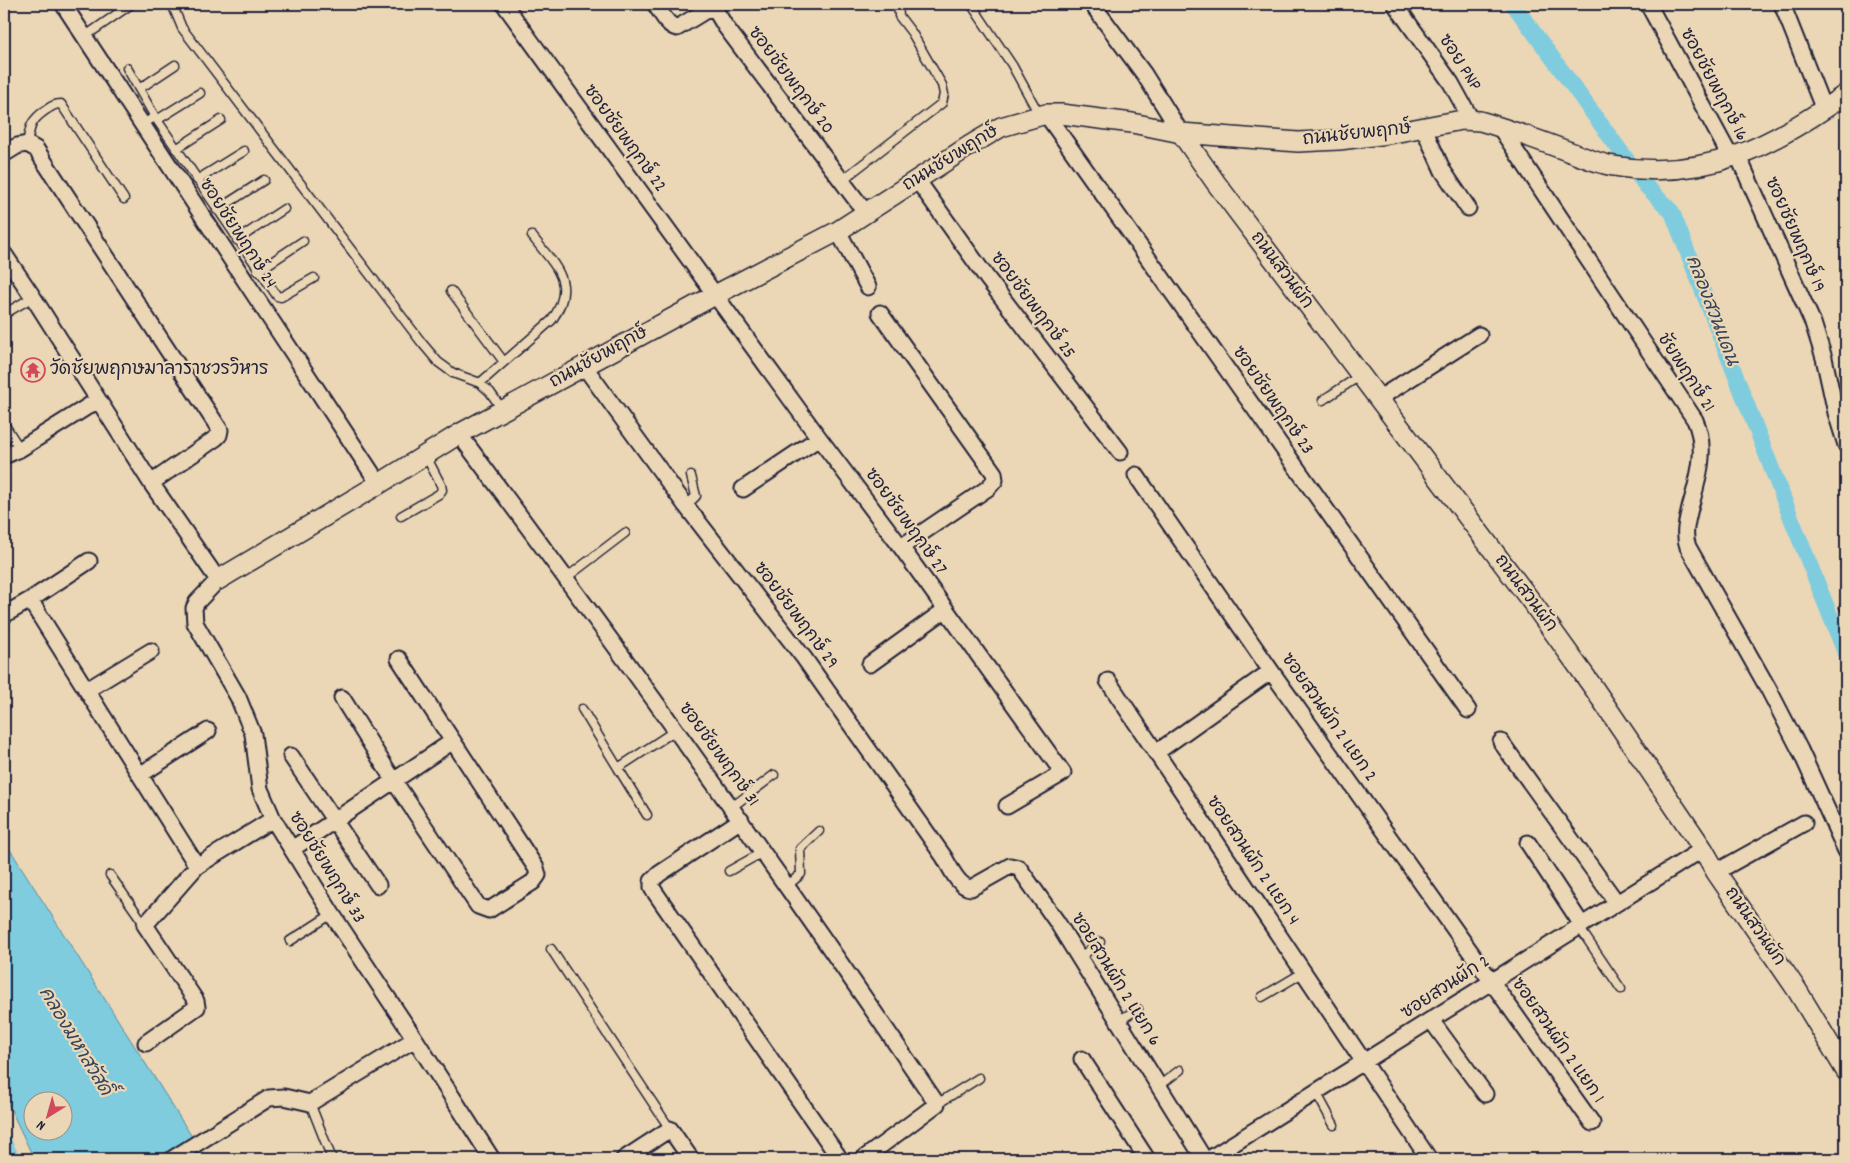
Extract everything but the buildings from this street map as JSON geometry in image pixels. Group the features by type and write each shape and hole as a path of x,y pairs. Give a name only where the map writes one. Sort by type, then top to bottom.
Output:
{"street":[{"name":"ซอยชัยพฤกษ์ 24","path":"63,4 84,37 151,120 379,484"},
{"name":"ซอยชัยพฤกษ์ 22","path":"504,4 715,295"},
{"name":"ซอยชัยพฤกษ์ 20","path":"655,4 667,22 677,28 712,5 725,26 866,213"},
{"path":"1092,4 1144,74 1181,133"},
{"name":"ซอย PNP","path":"1395,4 1451,83 1472,120"},
{"name":"ซอยชัยพฤกษ์ 16","path":"1648,4 1734,157"},
{"path":"1782,4 1824,110"},
{"name":"ถนนชัยพฤกษ์","path":"218,580 426,456 459,434 715,295 838,231 1001,127 1043,115 1061,114 1132,123 1181,133 1298,142 1349,139 1388,134 1462,120 1472,120 1499,126 1612,166 1659,171 1708,165 1734,157 1790,131 1846,94"},
{"name":"ซอยชัยพฤกษ์ 23","path":"1043,115 1468,710"},
{"name":"ชัยพฤกษ์ 21","path":"1499,126 1695,420 1701,438 1701,463 1685,534 1688,547 1787,724 1846,851"},
{"path":"1423,127 1443,171 1468,208"},
{"name":"ถนนสวนผัก","path":"1181,133 1216,183 1534,605 1593,687 1704,849 1716,872 1797,990 1846,1071"},
{"path":"4,154 17,146 27,144 36,149 220,430 216,438 151,483"},
{"name":"ซอยชัยพฤกษ์ 19","path":"1734,157 1812,323 1824,358 1836,413 1846,445"},
{"name":"ซอยชัยพฤกษ์ 25","path":"918,181 987,278 1120,452"},
{"path":"838,231 868,287"},
{"path":"4,254 151,483 218,580"},
{"name":"ซอยชัยพฤกษ์ 27","path":"715,295 901,547 1062,773 1007,806"},
{"path":"880,312 994,473 995,480 988,488 901,547"},
{"path":"1378,399 1479,334"},
{"name":"ซอยชัยพฤกษ์ 29","path":"584,366 686,506 804,658 961,884 966,888 971,888"},
{"path":"4,456 20,449 98,400"},
{"name":"ซอยชัยพฤกษ์ 31","path":"459,434 737,814 936,1104"},
{"path":"743,489 819,438"},
{"name":"ซอยสวนผัก 2 แยก 2","path":"1136,475 1271,671 1492,981"},
{"path":"4,615 88,561"},
{"name":"ซอยชัยพฤกษ์ 33","path":"218,580 197,602 194,608 195,623 238,697 253,734 260,789 273,819 332,914 492,1159"},
{"path":"30,600 197,866"},
{"path":"870,664 946,610"},
{"path":"87,690 151,651"},
{"path":"342,698 394,781 478,906 489,910 533,882 538,875 536,868 398,659"},
{"path":"1158,752 1271,671"},
{"name":"ซอยสวนผัก 2 แยก 4","path":"1108,681 1158,752 1429,1159"},
{"path":"140,775 208,730"},
{"path":"292,849 453,742"},
{"path":"1501,742 1617,904"},
{"path":"291,756 378,885"},
{"path":"737,814 659,874 652,881 652,888 840,1159"},
{"path":"146,1043 197,1008 196,1001 145,925 197,866 273,819"},
{"path":"1716,872 1804,823"},
{"path":"1528,843 1580,926"},
{"name":"ซอยสวนผัก 2","path":"1204,1159 1316,1092 1704,849"},
{"name":"ซอยสวนผัก 2 แยก 6","path":"971,888 1010,866 1019,868 1057,922 1204,1159"},
{"name":"ซอยสวนผัก 2 แยก 1","path":"1492,981 1592,1123"},
{"path":"1431,1020 1485,1094"},
{"path":"172,1159 269,1098 284,1097 310,1103 415,1039"},
{"path":"1082,1060 1147,1159"},
{"path":"863,1159 936,1104"},
{"path":"624,1159 670,1129 691,1159"}],"lane":[{"path":"172,4 182,28 422,343 438,362 452,373 480,383 490,392 503,411"},
{"path":"842,181 942,103 944,94 942,85 912,33 899,16 898,4"},
{"path":"971,4 1043,115"},
{"path":"84,37 130,5"},
{"path":"139,89 175,65"},
{"path":"127,68 139,89 151,120 176,149 273,293 281,297 314,278"},
{"path":"151,120 200,93"},
{"path":"27,144 32,121 56,104 61,104 124,199"},
{"path":"176,149 221,120"},
{"path":"197,180 244,151"},
{"path":"217,210 264,180"},
{"path":"237,240 284,209"},
{"path":"480,383 552,320 558,311 564,290 563,278 558,268 532,236"},
{"path":"258,271 303,241"},
{"path":"451,291 504,362"},
{"path":"4,314 33,297"},
{"path":"1323,400 1361,375"},
{"path":"4,424 20,449"},
{"path":"401,516 442,490 426,456"},
{"path":"686,506 696,496 691,476"},
{"path":"566,578 625,534"},
{"path":"582,709 647,815"},
{"path":"618,768 676,730"},
{"path":"737,814 774,775"},
{"path":"787,886 801,874 800,849 819,831"},
{"path":"729,871 763,852"},
{"path":"110,875 145,925"},
{"path":"290,941 332,914"},
{"path":"1580,926 1620,989"},
{"path":"1079,958 1100,942"},
{"path":"551,949 670,1129"},
{"path":"1262,997 1304,972"},
{"path":"1118,1021 1138,1009"},
{"path":"1159,1086 1180,1070"},
{"path":"936,1104 979,1078"},
{"path":"1316,1092 1334,1125"},
{"path":"310,1103 332,1159"}],"path":[{"path":"4,1153 11,1159"}],"water":[{"name":"คลองมหาสวัสดิ์","path":"4,840 206,1159 34,1159 25,1140 72,1140 72,1090 22,1090 22,1133 4,1095"}],"waterway":[{"name":"คลองสวนแดน","path":"1513,4 1646,186 1672,212 1846,655"},
{"path":"4,1143 12,1159"}],"place":[{"name":"วัดชัยพฤกษมาลาราชวรวิหาร","path":"33,370"}]}
